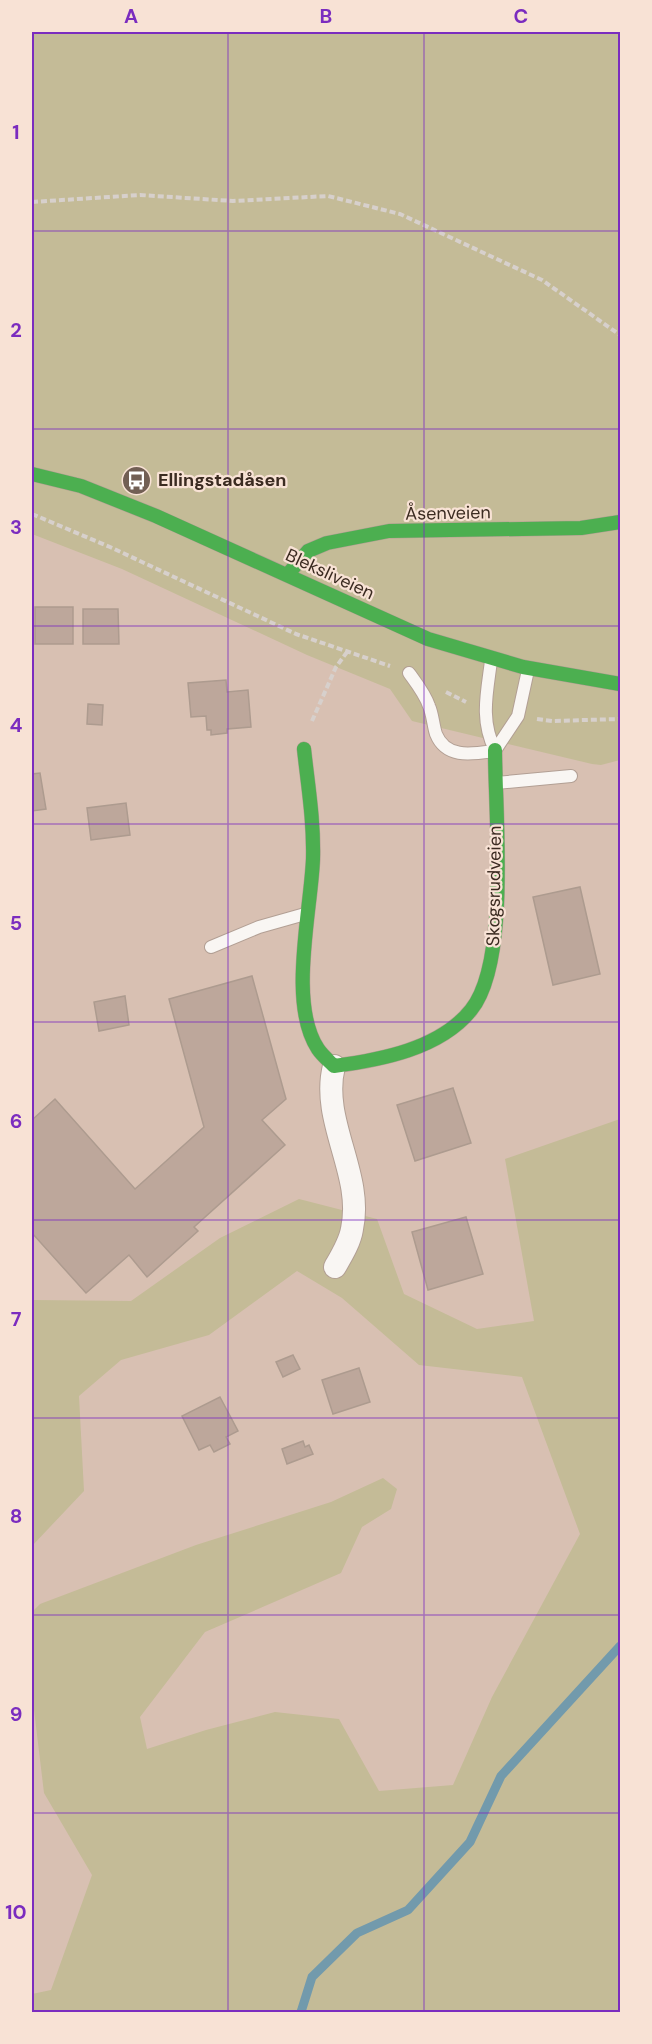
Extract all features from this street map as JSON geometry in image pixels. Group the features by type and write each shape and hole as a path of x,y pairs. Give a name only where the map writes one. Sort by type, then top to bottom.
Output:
{"street":[{"name":"Bleksliveien","path":"32,474 81,486 111,498 288,574 428,639 491,661 621,684"},
{"name":"Åsenveien","path":"288,574 308,551 327,543 389,531 561,528 621,522"},
{"path":"304,749 313,811 313,868 306,914 303,979 306,1010 313,1038 322,1058 334,1066 330,1082 331,1101 354,1207 352,1229 336,1267"},
{"name":"Skogsrudveien","path":"334,1066 395,1054 436,1037 462,1019 480,997 493,961 496,918 495,750"}],"lane":[{"name":"Skogsrudveien","path":"491,661 486,707 487,733 495,750"},
{"path":"409,673 423,692 430,707 437,736 445,749 455,753 474,754 495,750 518,716 528,669"},
{"path":"495,783 571,776"},
{"path":"211,947 259,927 306,914"}],"path":[{"path":"32,202 140,195 233,201 328,196 400,214 542,280 621,335"},
{"path":"32,514 110,547 280,627 409,673"},
{"path":"304,749 314,715 336,667 347,652"},
{"path":"518,716 552,721 621,719"}],"shaded area":[{"path":"32,32 620,32 620,760 601,765 592,764 412,721 390,689 307,655 122,569 32,534"},
{"path":"620,1119 620,2012 32,2012 32,1994 51,1990 92,1875 44,1793 32,1693 32,1612 40,1604 196,1545 331,1502 383,1478 397,1489 391,1509 362,1527 341,1573 205,1632 140,1717 147,1749 206,1730 275,1712 339,1719 379,1791 453,1785 492,1697 580,1534 522,1377 419,1365 342,1298 297,1271 209,1335 121,1360 79,1396 84,1491 32,1546 32,1300 131,1301 220,1238 299,1199 377,1219 404,1294 477,1329 534,1321 505,1159"}],"building":[{"path":"35,607 73,607 73,644 35,644"},
{"path":"83,609 118,609 119,644 83,644"},
{"path":"226,680 227,692 248,690 251,727 227,729 227,733 211,735 211,730 207,730 206,716 191,717 188,683"},
{"path":"88,704 103,705 102,725 87,724"},
{"path":"40,773 46,809 32,811 32,774"},
{"path":"126,803 130,835 91,840 87,808"},
{"path":"580,887 600,974 553,985 533,897"},
{"path":"252,976 286,1099 262,1120 285,1145 194,1227 198,1231 147,1277 129,1255 86,1293 32,1233 32,1120 55,1099 135,1189 204,1127 169,999"},
{"path":"125,996 129,1025 99,1031 94,1002"},
{"path":"453,1088 471,1143 415,1161 397,1105"},
{"path":"466,1217 483,1274 428,1290 412,1232"},
{"path":"293,1355 300,1369 283,1377 276,1362"},
{"path":"359,1368 370,1402 333,1414 322,1380"},
{"path":"220,1397 238,1431 226,1437 230,1444 214,1452 210,1445 199,1450 182,1416"},
{"path":"303,1441 305,1447 309,1445 313,1454 287,1464 282,1449"}],"waterway":[{"path":"301,2012 312,1977 357,1933 408,1910 470,1842 501,1776 620,1646"}],"traffic: fast":[{"path":"32,474 81,486 156,516 428,639 523,667 620,684"},
{"path":"288,574 308,551 327,543 389,531 581,528 620,522"},
{"path":"304,749 313,845 304,957 304,1008 309,1030 318,1049 334,1066 389,1056 426,1043 458,1023 471,1010 483,988 491,958 498,886 495,750"}],"place":[{"name":"Ellingstadåsen","path":"137,480"}]}
